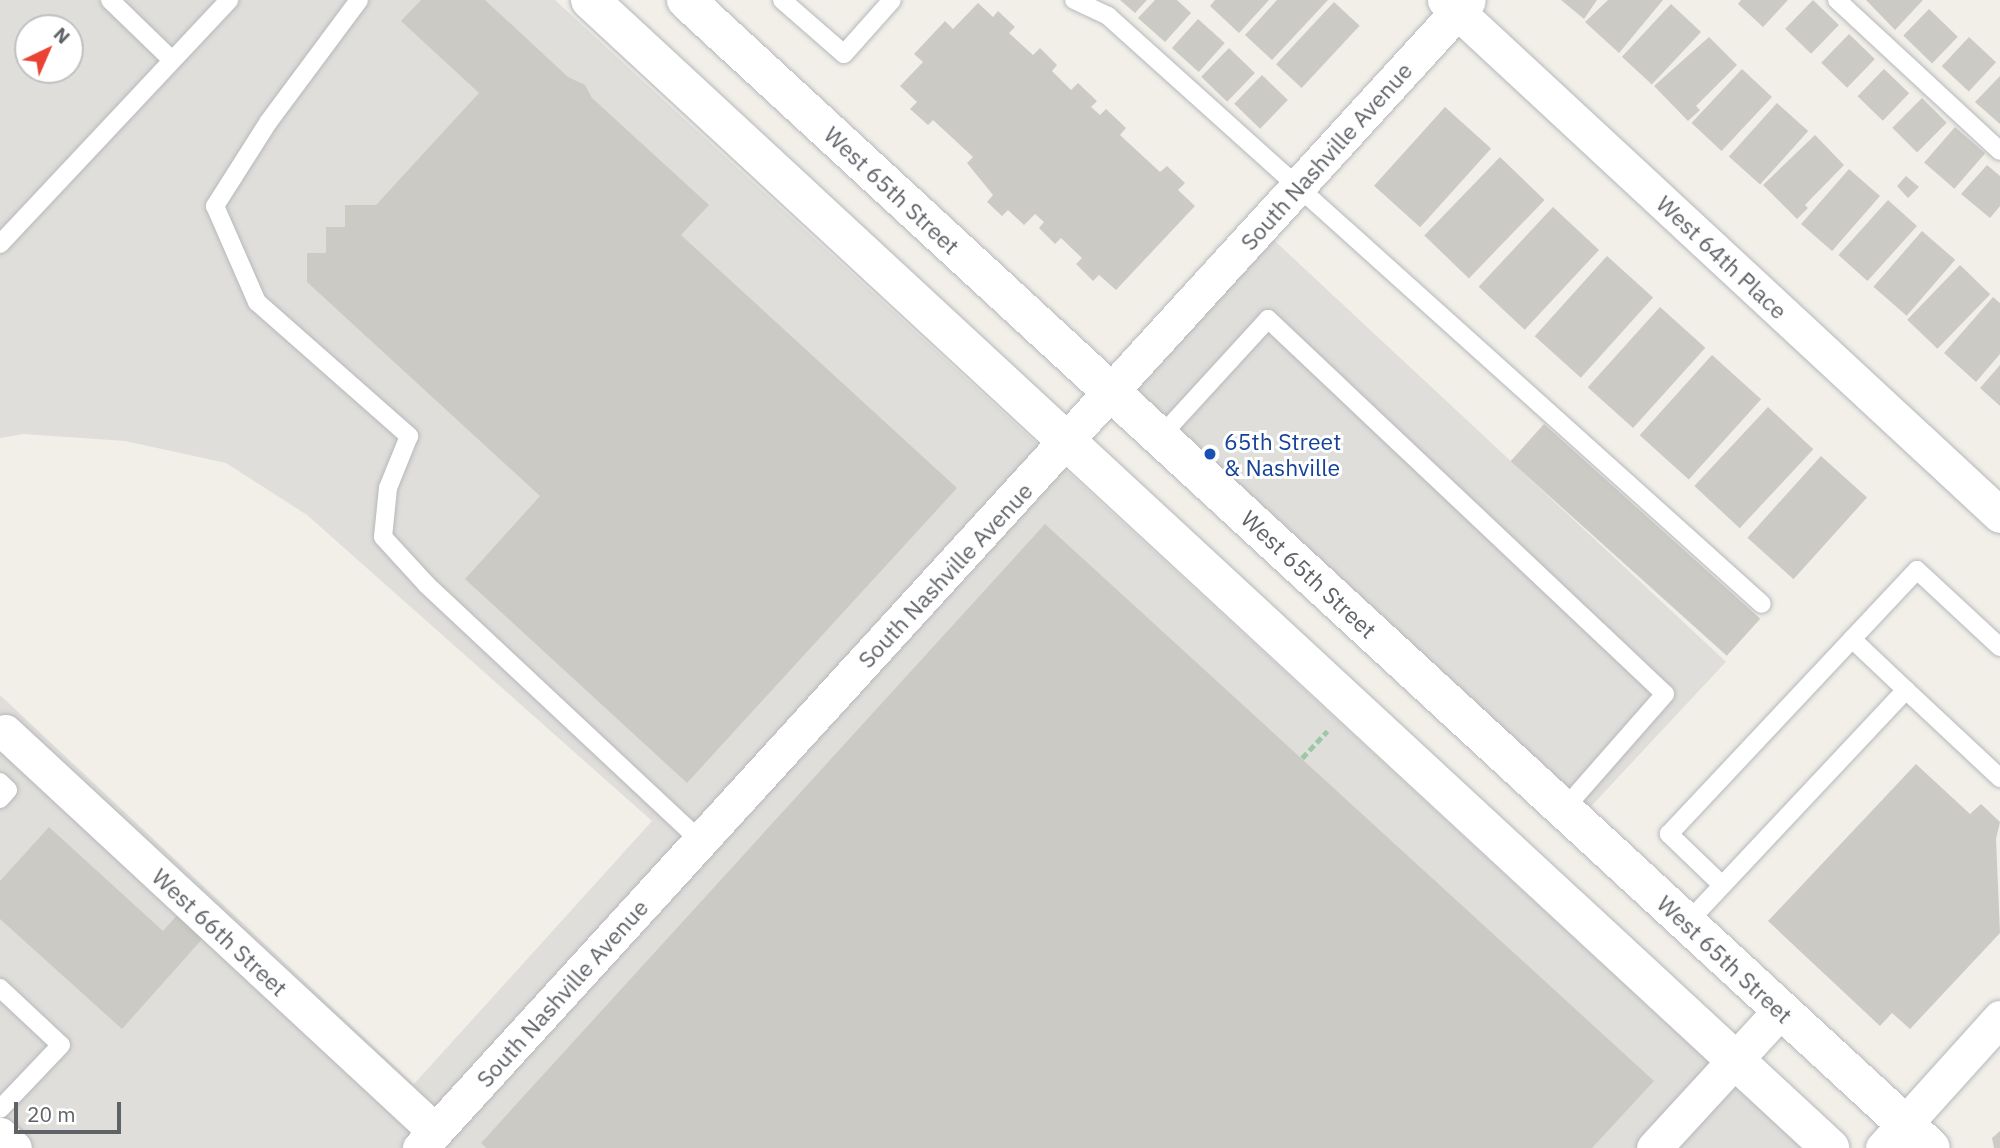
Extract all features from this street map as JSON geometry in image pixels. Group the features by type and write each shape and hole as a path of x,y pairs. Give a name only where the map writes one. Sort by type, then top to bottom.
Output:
{"street":[{"path":"590,0 1830,1148"},
{"name":"West 65th Street","path":"686,0 1781,1010 1906,1140"},
{"name":"South Nashville Avenue","path":"427,1140 1297,188 1456,4"},
{"name":"West 64th Place","path":"1456,4 2000,515"},
{"name":"West 66th Street","path":"5,732 427,1140"},
{"path":"1654,1148 1781,1010"},
{"path":"1906,1140 2000,1018"},
{"path":"0,1135 14,1148"}],"lane":[{"path":"110,0 172,60"},
{"path":"0,244 229,0"},
{"path":"359,0 269,121 215,206 257,302 409,436 388,488 383,537 427,585 701,841"},
{"path":"782,0 844,54 892,0"},
{"path":"1074,0 1108,16 1762,604"},
{"path":"1837,0 2000,151"},
{"path":"1160,437 1268,319 1665,694 1564,809"},
{"path":"1722,885 1669,834 1917,569 2000,647"},
{"path":"1852,639 2000,778"},
{"path":"1687,923 1906,690"},
{"path":"0,782 8,790 0,799"},
{"path":"0,988 61,1045 0,1109"}],"path":[{"path":"1302,758 1333,725"}],"shaded area":[{"path":"0,0 555,0 1802,1148 0,1148 0,695 414,1084 652,821 307,515 226,463 125,441 24,434 0,438"},
{"path":"1263,230 1726,662 1581,817 1118,386"}],"building":[{"path":"421,0 485,0 568,77 585,85 592,98 709,205 681,235 957,488 687,783 465,579 540,496 307,282 307,253 326,253 326,227 345,227 345,205 376,205 479,93 401,21"},
{"path":"1120,0 1147,0 1135,13"},
{"path":"1155,0 1177,0 1191,13 1165,42 1138,18"},
{"path":"1215,0 1269,0 1239,33 1210,6"},
{"path":"1277,0 1328,0 1272,60 1245,35"},
{"path":"1561,0 1597,0 1584,19"},
{"path":"1608,0 1663,0 1619,53 1585,22"},
{"path":"1741,0 1788,0 1763,27 1738,4"},
{"path":"1813,0 1839,25 1811,54 1785,29"},
{"path":"1866,0 1923,0 1895,30"},
{"path":"1334,2 1360,26 1302,88 1276,64"},
{"path":"978,3 993,17 998,11 1015,27 1009,33 1033,55 1040,48 1057,65 1052,71 1071,90 1078,83 1097,101 1091,107 1100,115 1106,109 1126,128 1120,135 1160,172 1167,166 1185,183 1178,190 1195,206 1116,290 1099,275 1093,281 1076,264 1082,258 1061,238 1055,244 1039,228 1044,222 1035,214 1024,225 1008,210 1002,216 987,202 993,195 967,163 973,157 933,120 928,125 910,109 917,102 900,86 923,62 914,54 945,21 953,29"},
{"path":"1671,4 1701,32 1652,85 1622,57"},
{"path":"1929,9 1958,37 1932,63 1903,36"},
{"path":"1198,19 1225,43 1199,72 1172,48"},
{"path":"1849,34 1875,59 1847,88 1821,63"},
{"path":"1709,37 1737,65 1696,106 1700,110 1688,121 1654,86"},
{"path":"1969,37 1996,62 1969,91 1942,66"},
{"path":"1229,48 1255,73 1227,102 1201,77"},
{"path":"1742,69 1772,97 1722,151 1692,123"},
{"path":"1884,69 1909,93 1883,121 1858,96"},
{"path":"1262,75 1288,100 1260,129 1234,104"},
{"path":"2000,76 2000,124 1975,102"},
{"path":"1922,98 1947,123 1917,152 1892,128"},
{"path":"1777,103 1808,131 1760,185 1729,157"},
{"path":"1445,107 1491,148 1420,227 1374,186"},
{"path":"1955,127 1985,153 1954,189 1924,162"},
{"path":"1815,135 1844,165 1805,205 1808,208 1797,219 1763,185"},
{"path":"1500,157 1545,200 1469,278 1424,235"},
{"path":"1987,165 2000,176 2000,206 1990,218 1961,194"},
{"path":"1849,169 1880,196 1832,251 1801,224"},
{"path":"1906,176 1919,187 1908,198 1897,186"},
{"path":"1888,200 1917,226 1867,281 1838,255"},
{"path":"1553,207 1599,250 1525,330 1479,287"},
{"path":"1922,231 1955,260 1907,316 1873,287"},
{"path":"1607,256 1653,297 1581,378 1535,336"},
{"path":"1960,265 1990,294 1937,349 1907,320"},
{"path":"1993,297 2000,303 2000,354 1976,382 1944,353"},
{"path":"1660,307 1705,348 1633,428 1588,387"},
{"path":"1712,355 1761,399 1689,479 1640,435"},
{"path":"2000,365 2000,406 1980,388"},
{"path":"1768,407 1813,449 1740,528 1694,486"},
{"path":"1544,424 1760,619 1727,656 1511,461"},
{"path":"1821,456 1867,497 1793,579 1747,538"},
{"path":"1045,524 1654,1081 1592,1148 486,1148 481,1143"},
{"path":"1916,764 1970,814 1981,804 2000,822 1996,839 2000,933 1910,1029 1892,1013 1880,1026 1768,921"},
{"path":"49,827 163,931 178,914 204,937 122,1029 0,919 0,881"},
{"path":"2000,1131 2000,1148 1994,1148 1992,1138"}],"place":[{"name":"65th Street & Nashville","path":"1210,454"}]}
